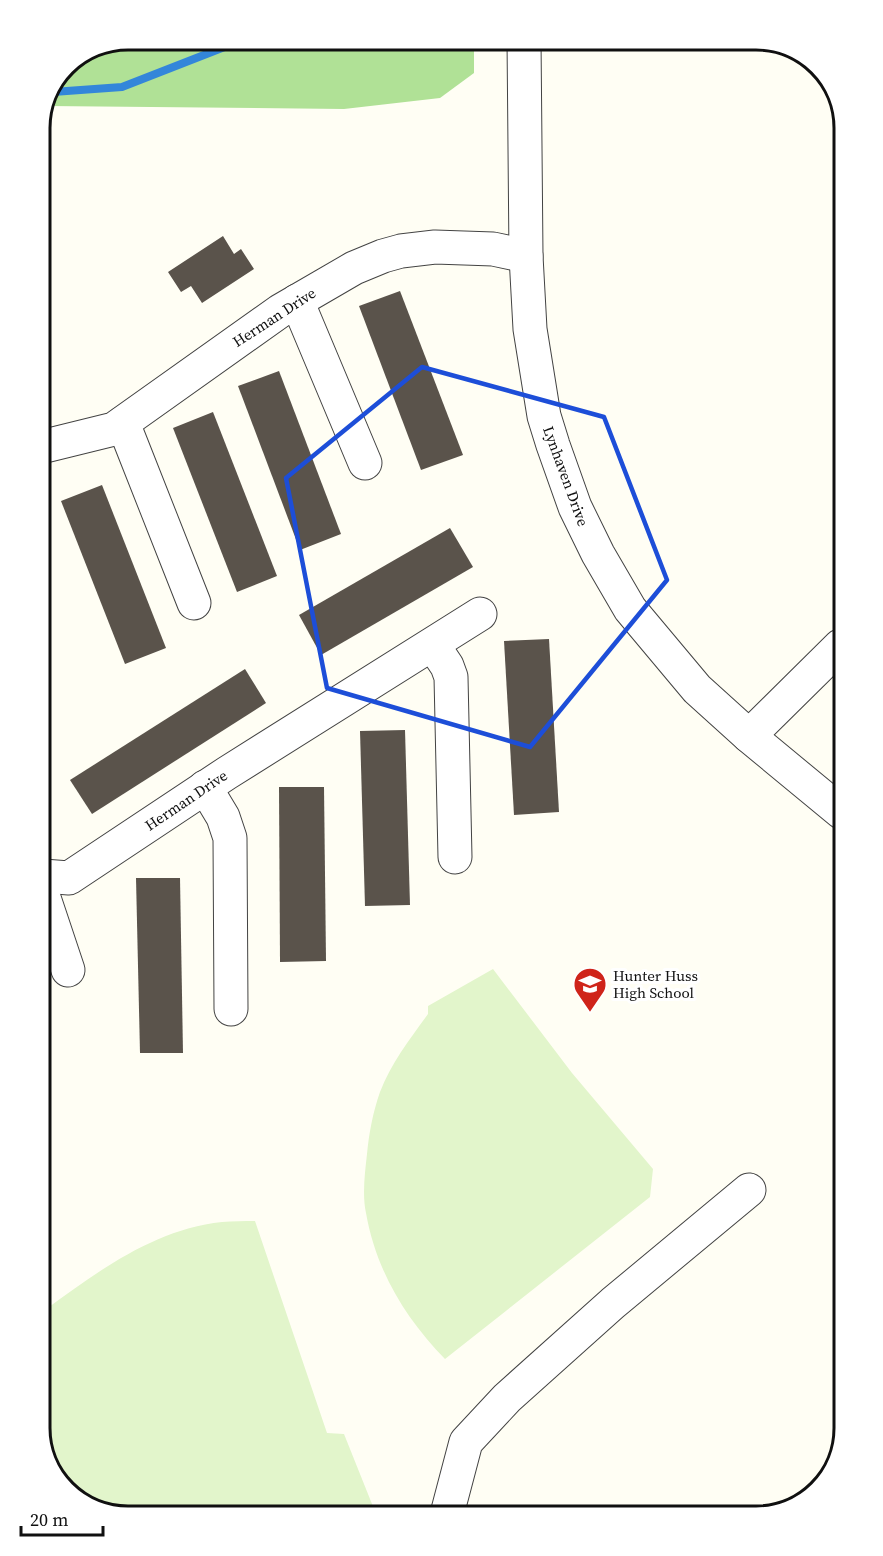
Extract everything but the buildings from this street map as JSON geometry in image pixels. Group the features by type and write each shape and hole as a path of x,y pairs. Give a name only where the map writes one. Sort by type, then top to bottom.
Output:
{"street":[{"name":"Lynhaven Drive","path":"524,50 526,256 530,329 544,416 575,507 598,554 630,609 697,689 749,736 834,806"},
{"name":"Herman Drive","path":"50,445 114,429 297,301 354,268 401,251 435,247 493,249 526,256"},
{"path":"297,301 365,463"},
{"path":"123,423 194,603"},
{"name":"Herman Drive","path":"50,877 69,878 205,787 480,614"},
{"path":"433,645 447,666 451,677 455,857"},
{"path":"749,736 834,652"},
{"path":"205,787 223,817 230,838 231,1009"},
{"path":"50,916 68,970"},
{"path":"449,1506 466,1442 507,1398 613,1303 749,1190"}],"highlighted area":[{"path":"422,367 604,417 667,580 530,747 327,688 286,478"}],"green space":[{"path":"474,50 474,73 440,98 344,109 53,106 66,80 76,69 98,55 113,51"},
{"path":"493,969 572,1073 653,1169 650,1197 445,1359 405,1310 377,1254 364,1199 368,1146 375,1107 384,1081 428,1014 428,1006"},
{"path":"255,1221 327,1433 344,1434 373,1506 113,1505 93,1498 76,1487 58,1463 51,1443 50,1428 50,1306 128,1254 174,1233 222,1222"}],"waterway":[{"path":"59,92 122,87 217,50"}],"place":[{"name":"Hunter Huss High School","path":"590,1013"}]}
